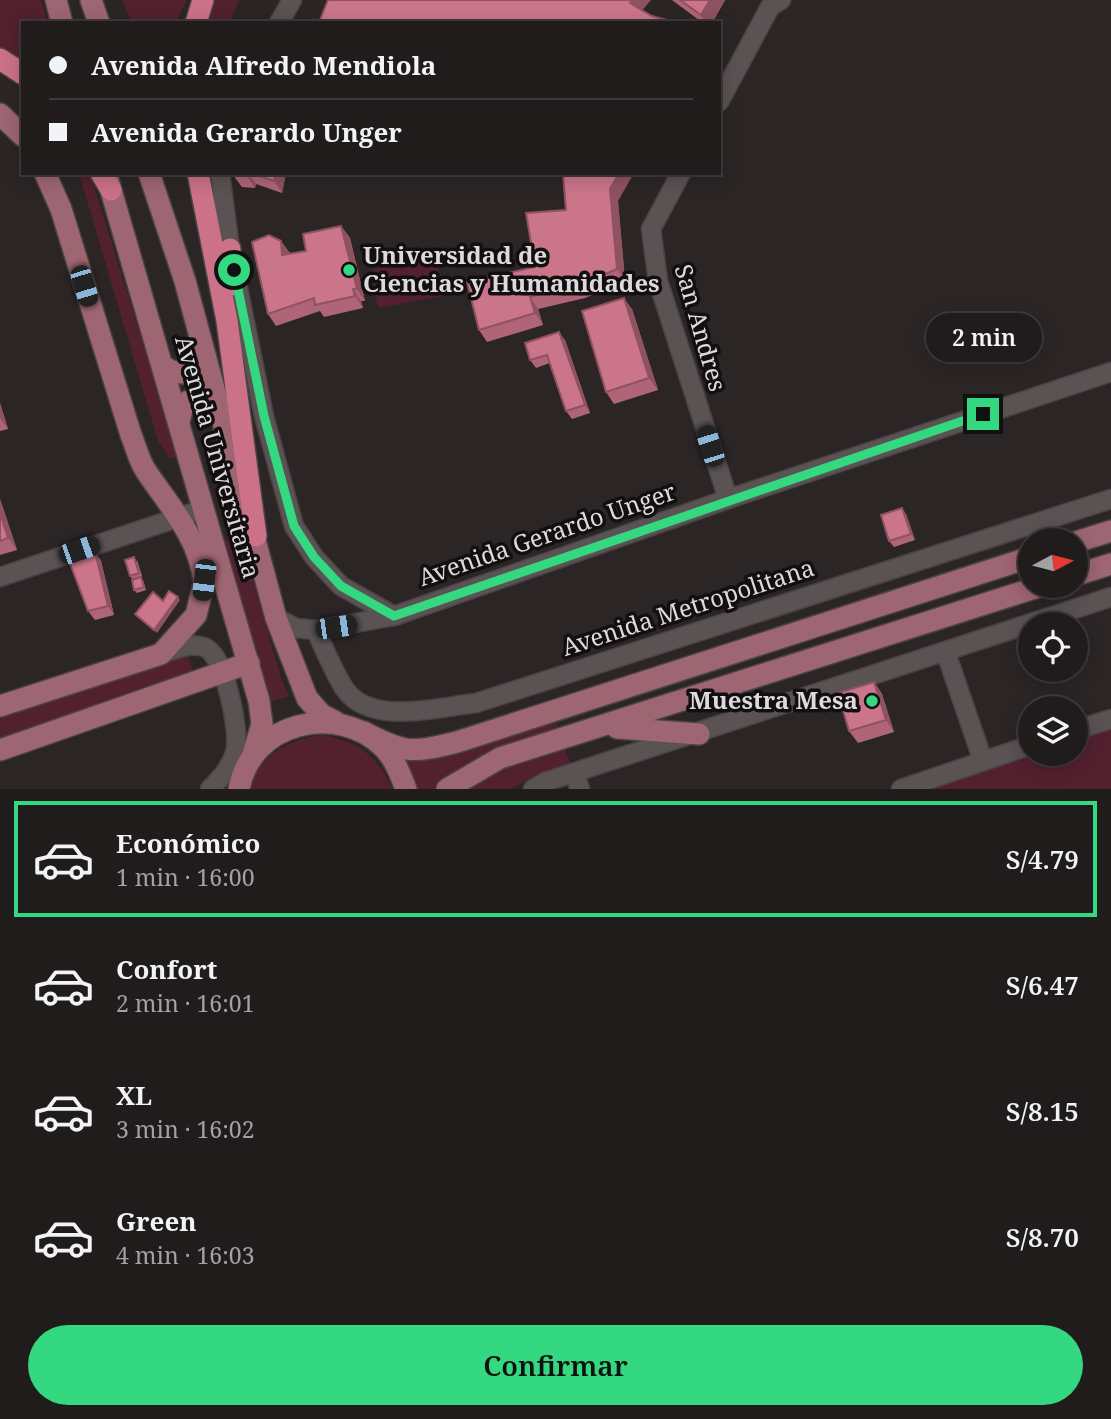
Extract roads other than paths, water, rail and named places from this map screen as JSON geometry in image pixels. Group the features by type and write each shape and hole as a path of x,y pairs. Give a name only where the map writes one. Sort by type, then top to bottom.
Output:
{"highway":[{"path":"198,21 203,0"},
{"path":"0,59 21,73"},
{"path":"198,175 232,354 256,536"},
{"path":"229,249 232,354"}],"main road":[{"path":"56,0 61,21"},
{"path":"91,0 98,21"},
{"path":"0,114 21,134"},
{"path":"47,175 61,209 144,469 179,517 197,550 204,580"},
{"name":"Avenida Universitaria","path":"150,175 186,281 276,618 307,698 321,713 336,722"},
{"name":"Avenida Universitaria","path":"106,179 249,663 261,716 252,758"},
{"path":"162,365 170,371 184,373 196,369 205,355"},
{"path":"179,421 184,403 196,398 210,400 221,413"},
{"path":"1088,538 1111,531"},
{"path":"0,706 152,657 196,615 214,544"},
{"path":"238,787 252,758 268,740 289,728 312,722 336,722 364,732 396,749 426,750 1018,561"},
{"path":"1088,571 1111,564"},
{"path":"447,789 500,758 605,727 1018,593"},
{"path":"152,657 154,695"},
{"path":"0,750 249,663"},
{"path":"605,727 698,734"},
{"path":"364,732 391,757 405,789"}],"street":[{"path":"280,21 292,0"},
{"path":"721,98 771,7 781,0"},
{"path":"220,175 229,249 264,416 294,526 314,557 341,586 394,616"},
{"name":"San Andres","path":"680,175 651,229 658,281 728,499"},
{"name":"Avenida Gerardo Unger","path":"276,618 296,628 316,630 394,616 728,499 1111,372"},
{"name":"Avenida Metropolitana","path":"316,630 345,690 363,705 385,712 476,703 1111,499"},
{"path":"0,577 204,509"},
{"path":"533,789 577,781 698,734 1111,597"},
{"path":"152,657 193,646 204,647 213,653 237,723 235,752 224,775 210,789"},
{"path":"946,653 983,761"},
{"path":"1088,726 1111,719"},
{"path":"901,789 1018,749"}],"place":[{"name":"Universidad de Ciencias y Humanidades","path":"349,270"},
{"name":"Muestra Mesa","path":"872,701"}]}
